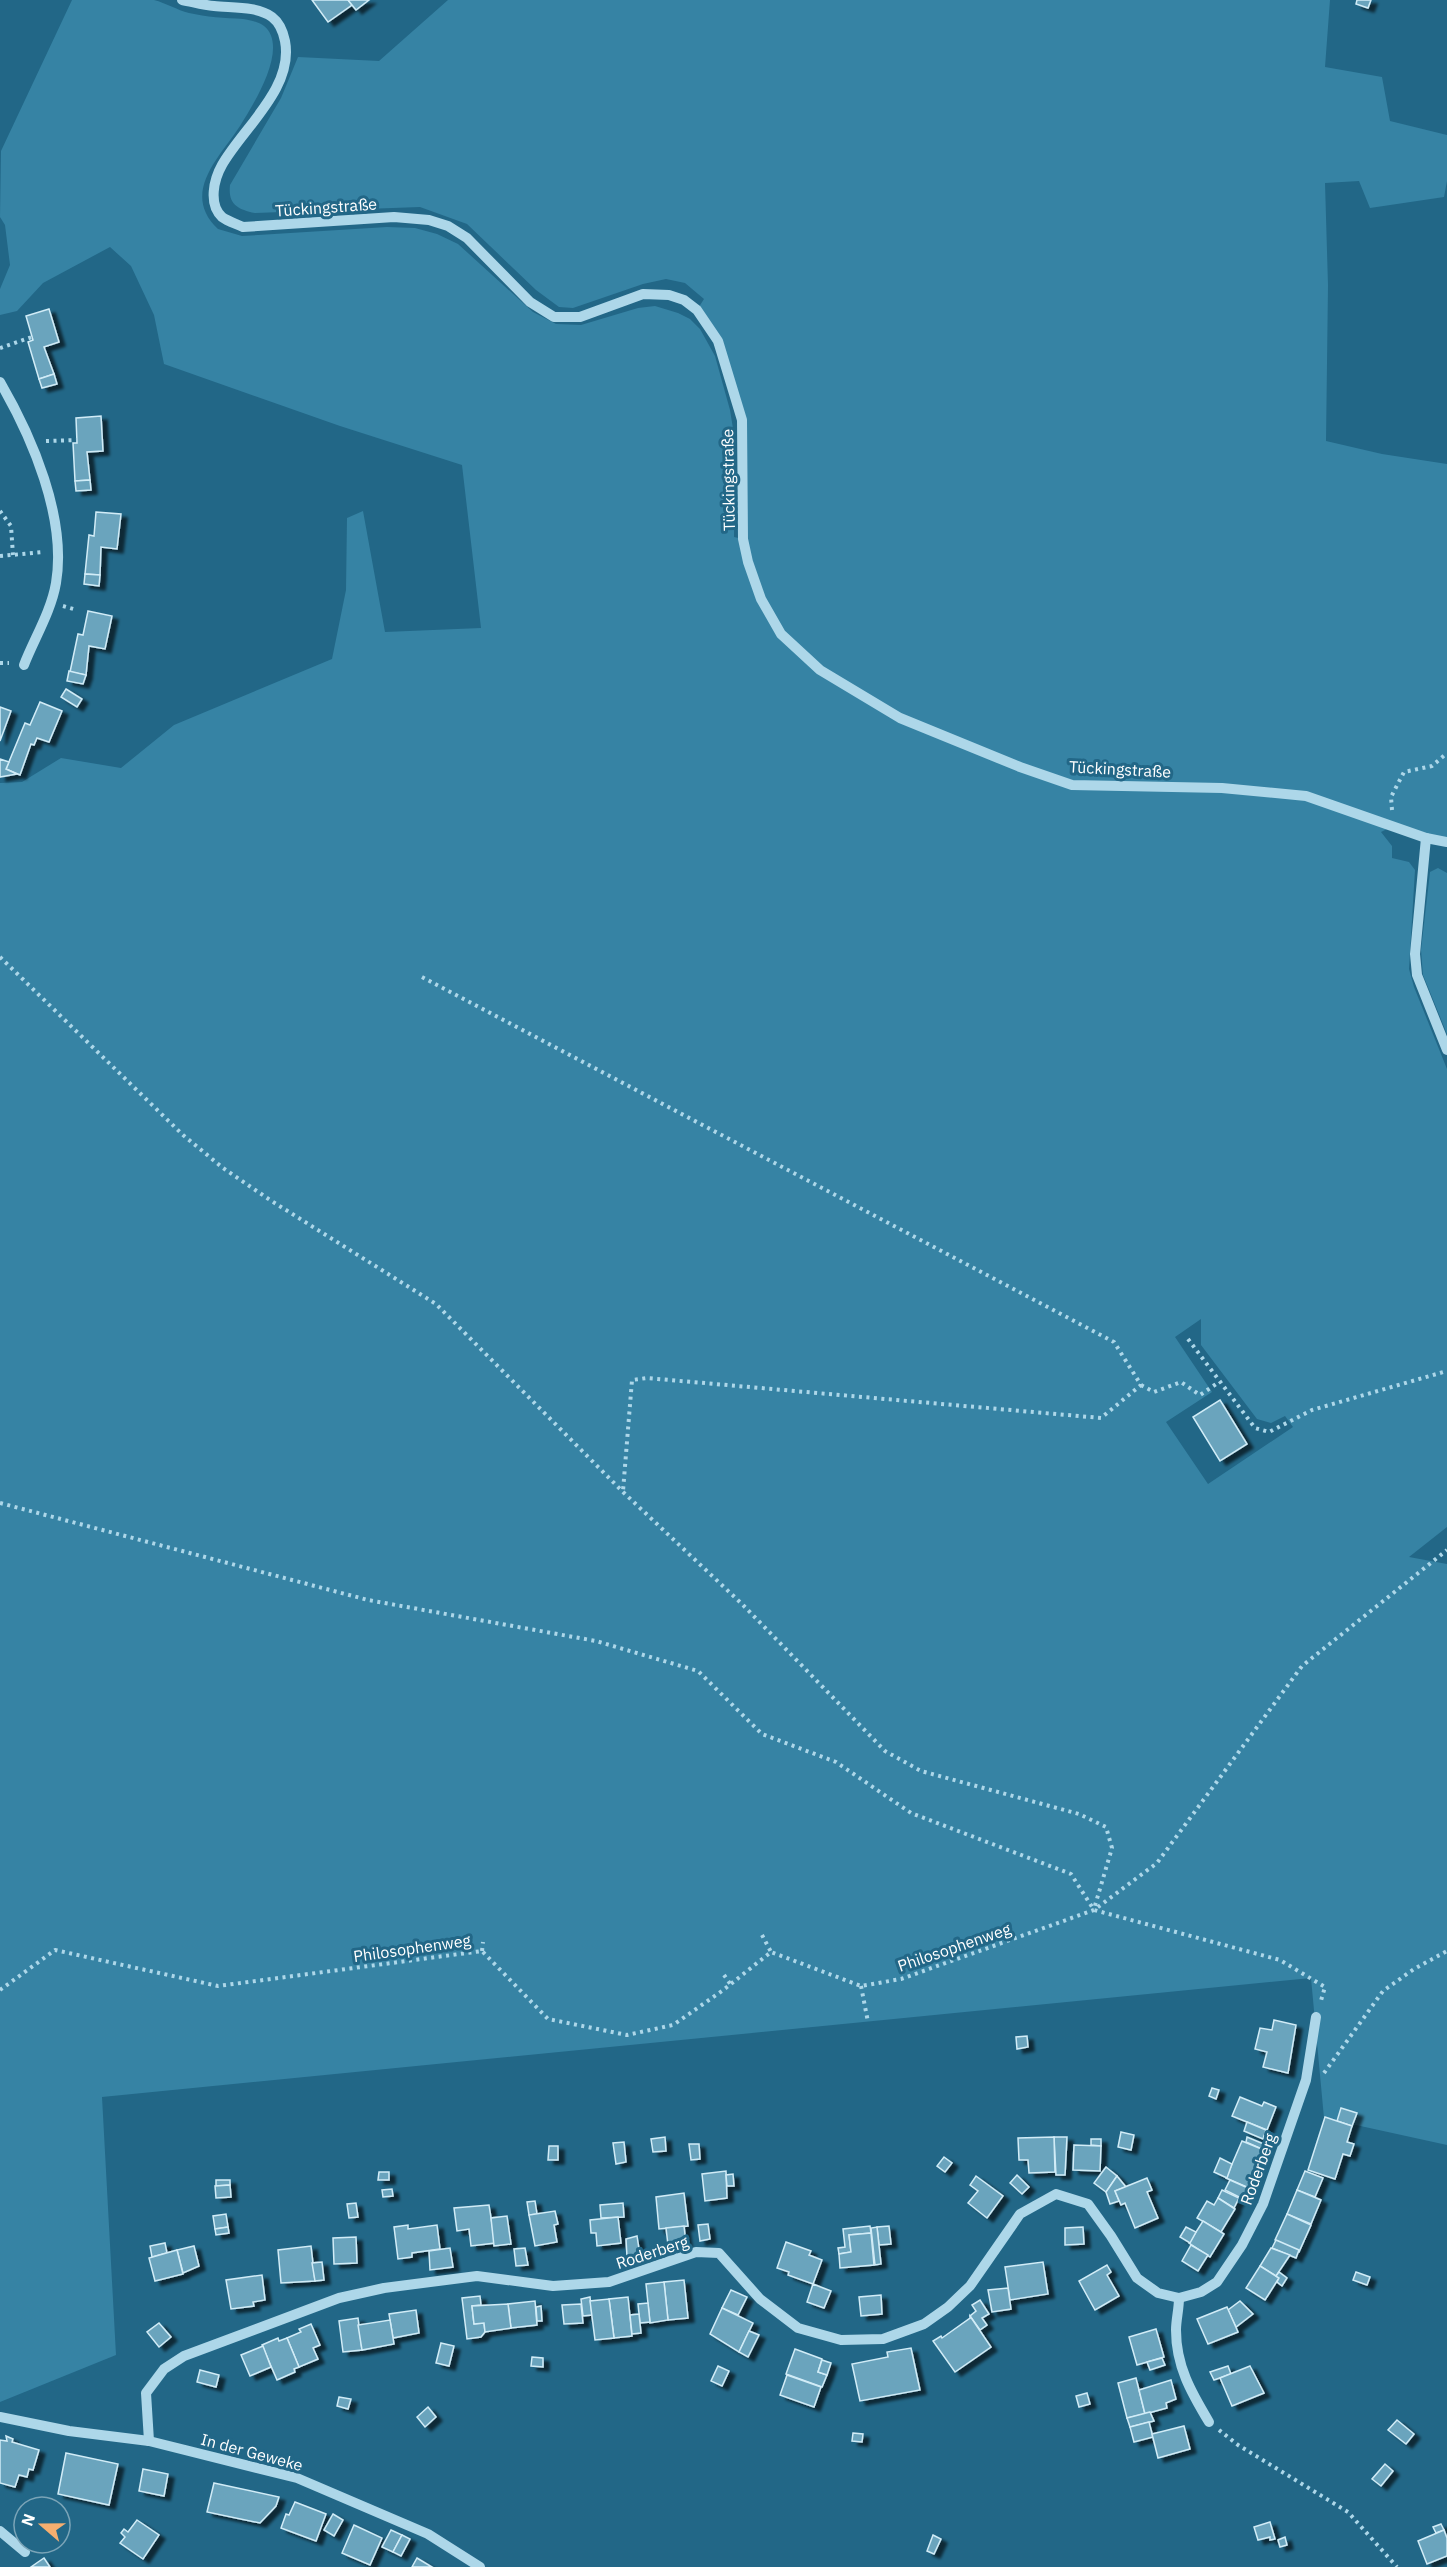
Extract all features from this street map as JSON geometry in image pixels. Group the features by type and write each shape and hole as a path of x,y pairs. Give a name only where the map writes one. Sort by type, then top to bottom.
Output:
{"street":[{"name":"Tückingstraße","path":"182,0 210,6 240,8 271,16 282,27 285,38 287,53 280,76 250,129 222,165 214,186 214,202 222,217 243,227 394,217 429,220 448,226 467,238 530,302 554,317 580,317 643,294 669,295 684,300 697,310 718,341 742,420 744,539 754,580 761,599 781,634 820,670 900,718 1011,764 1072,785 1266,791 1306,796 1426,838 1447,842"},
{"path":"0,382 18,412 43,471 55,528 56,582 51,603 24,665"},
{"path":"1426,838 1415,954 1417,975 1447,1050"},
{"name":"Roderberg","path":"149,2441 147,2393 164,2369 184,2356 286,2317 339,2298 384,2288 477,2276 553,2286 609,2283 696,2252 719,2253 760,2299 798,2328 841,2340 882,2339 924,2324 948,2307 970,2286 1020,2214 1056,2194 1088,2204 1137,2278 1158,2293 1179,2298 1201,2292 1217,2282 1242,2245 1263,2204 1306,2080 1316,2017"},
{"path":"1179,2298 1176,2328 1177,2355 1186,2382 1209,2422"},
{"name":"In der Geweke","path":"0,2417 69,2431 149,2441 297,2478 428,2534 480,2567"},
{"path":"0,2531 12,2541"}],"path":[{"path":"0,348 32,337"},
{"path":"31,442 77,440"},
{"path":"0,511 11,526 13,555"},
{"path":"0,555 56,551"},
{"path":"1393,826 1391,797 1404,772 1432,766 1447,753"},
{"path":"0,957 183,1135 223,1168 436,1304 623,1492 742,1604 885,1751 921,1771 1079,1814 1106,1827 1112,1848 1094,1910"},
{"path":"422,977 1114,1342 1141,1385 1154,1392 1181,1382 1200,1395 1219,1382"},
{"path":"1188,1339 1255,1428 1269,1432 1312,1410 1447,1371"},
{"path":"623,1492 632,1380 646,1378 1101,1419 1141,1385"},
{"path":"0,1503 368,1600 596,1641 698,1671 762,1734 836,1762 910,1814 1071,1875 1094,1910 1280,1960 1325,1987 1316,2017"},
{"name":"Philosophenweg","path":"861,1986 901,1979 1094,1910 1158,1863 1302,1665 1447,1551"},
{"path":"762,1935 771,1952 861,1986 868,2022"},
{"path":"482,1951 483,1942"},
{"name":"Philosophenweg","path":"0,1990 55,1950 218,1986 482,1951 548,2019 627,2035 673,2025 730,1985 771,1952"},
{"path":"1306,2080 1316,2082 1383,1991 1414,1969 1447,1951"},
{"path":"724,1975 730,1985"},
{"path":"1209,2422 1238,2445 1348,2512 1397,2567"}],"shaded area":[{"path":"72,0 154,0 189,13 260,23 271,35 273,48 267,76 246,117 214,163 203,189 203,202 207,216 218,229 242,236 387,227 415,228 437,234 458,244 533,312 556,324 581,325 638,308 655,306 690,319 700,329 715,356 730,410 735,441 734,537 743,539 743,446 731,379 697,310 704,299 685,283 666,279 643,284 573,308 559,307 536,290 467,224 420,207 255,213 235,205 231,197 230,185 281,98 298,57 379,61 448,0 1330,0 1325,67 1382,77 1390,121 1447,135 1447,181 1444,197 1370,208 1359,181 1325,183 1328,285 1326,441 1382,454 1447,464 1447,842 1393,826 1381,832 1392,846 1392,858 1409,862 1415,870 1409,969 1447,1069 1447,1527 1409,1557 1447,1564 1447,2145 1324,2118 1311,1978 102,2097 116,2355 0,2402 0,783 22,782 61,758 121,768 174,725 332,659 346,590 347,518 363,511 385,632 481,628 462,465 340,426 164,364 154,315 131,266 110,247 43,283 17,311 0,315 0,289 10,265 5,225 0,217 1,151","holes":["1201,1319 1201,1345 1257,1419 1271,1423 1285,1416 1293,1427 1208,1484 1166,1422 1212,1392 1175,1337"]},
{"path":"1438,868 1447,873 1447,1034 1423,975 1421,950 1430,872"}],"building":[{"path":"312,0 348,0 352,5 328,22"},
{"path":"348,0 369,0 356,10"},
{"path":"1357,0 1371,0 1368,8 1356,4"},
{"path":"49,309 59,342 44,347 54,374 39,379 28,342 33,340 26,316"},
{"path":"54,374 57,384 42,388 39,379"},
{"path":"101,416 103,451 87,452 90,480 75,481 73,443 77,443 76,418"},
{"path":"90,480 91,490 76,491 75,481"},
{"path":"96,512 121,514 117,549 101,547 100,575 85,574 89,535 94,536"},
{"path":"85,574 100,575 99,586 84,584"},
{"path":"88,611 112,616 105,649 89,646 86,675 70,672 78,634 83,635"},
{"path":"69,671 86,675 83,684 67,681"},
{"path":"66,689 82,699 77,707 61,697"},
{"path":"40,702 62,711 49,742 37,738 34,745 31,744 20,775 6,769 25,723 30,725"},
{"path":"0,707 11,711 0,741"},
{"path":"0,759 9,762 6,769 17,774 0,777"},
{"path":"1220,1400 1247,1444 1220,1461 1193,1417"},
{"path":"1274,2020 1296,2025 1288,2073 1263,2067 1267,2052 1255,2049 1260,2028 1272,2030"},
{"path":"1027,2036 1028,2047 1017,2049 1016,2037"},
{"path":"1212,2088 1219,2090 1216,2099 1209,2096"},
{"path":"1240,2097 1262,2106 1264,2102 1276,2107 1267,2130 1232,2116"},
{"path":"1341,2108 1357,2113 1352,2126 1337,2121"},
{"path":"1325,2117 1352,2126 1347,2142 1354,2144 1350,2156 1343,2154 1335,2179 1308,2170"},
{"path":"1247,2122 1266,2130 1263,2139 1244,2131"},
{"path":"1121,2132 1134,2135 1131,2150 1118,2147"},
{"path":"665,2137 666,2151 653,2152 651,2139"},
{"path":"1054,2137 1067,2137 1065,2175 1056,2175"},
{"path":"1054,2137 1055,2172 1029,2173 1028,2160 1019,2160 1018,2138"},
{"path":"1247,2137 1266,2145 1264,2150 1246,2142"},
{"path":"1091,2139 1101,2139 1101,2146 1091,2145"},
{"path":"1242,2141 1264,2150 1249,2188 1226,2178"},
{"path":"624,2142 626,2162 616,2164 613,2143"},
{"path":"689,2144 699,2144 700,2159 691,2160"},
{"path":"1074,2145 1101,2146 1100,2171 1073,2170"},
{"path":"549,2146 558,2146 558,2160 548,2160"},
{"path":"944,2157 952,2163 945,2172 937,2166"},
{"path":"1220,2158 1232,2164 1227,2178 1214,2172"},
{"path":"1106,2167 1117,2176 1106,2192 1094,2183"},
{"path":"726,2171 727,2198 705,2201 702,2174"},
{"path":"1305,2171 1323,2178 1315,2197 1297,2190"},
{"path":"379,2172 389,2172 389,2180 378,2180"},
{"path":"733,2174 734,2186 727,2186 726,2175"},
{"path":"1017,2175 1029,2187 1022,2194 1010,2183"},
{"path":"976,2176 1003,2196 987,2218 968,2203 978,2191 970,2185"},
{"path":"1117,2176 1126,2187 1115,2191 1119,2201 1110,2204 1106,2192"},
{"path":"1147,2178 1152,2190 1147,2192 1158,2218 1135,2228 1125,2203 1121,2205 1115,2191"},
{"path":"216,2180 230,2180 230,2185 216,2186"},
{"path":"1230,2180 1248,2188 1243,2199 1225,2190"},
{"path":"230,2185 231,2197 216,2198 215,2186"},
{"path":"392,2189 393,2196 383,2197 382,2190"},
{"path":"1222,2190 1239,2198 1234,2208 1218,2198"},
{"path":"1297,2190 1321,2200 1311,2224 1287,2214"},
{"path":"684,2193 688,2226 659,2229 656,2197"},
{"path":"1218,2198 1235,2209 1221,2232 1197,2218 1207,2201 1214,2205"},
{"path":"535,2201 537,2214 529,2215 527,2202"},
{"path":"356,2203 358,2217 349,2218 347,2204"},
{"path":"623,2203 624,2217 601,2218 600,2205"},
{"path":"489,2205 495,2243 471,2246 469,2229 457,2231 454,2208"},
{"path":"555,2211 558,2224 554,2225 557,2242 535,2246 529,2215"},
{"path":"226,2214 228,2227 215,2229 213,2216"},
{"path":"1287,2214 1311,2225 1299,2252 1275,2240"},
{"path":"507,2216 511,2244 494,2246 491,2218"},
{"path":"618,2217 621,2243 597,2246 596,2233 591,2233 590,2220"},
{"path":"1203,2221 1224,2234 1210,2257 1189,2243"},
{"path":"708,2224 710,2239 700,2241 698,2225"},
{"path":"408,2225 408,2229 437,2225 440,2249 412,2253 412,2257 398,2259 394,2227"},
{"path":"684,2226 686,2243 668,2245 666,2228"},
{"path":"870,2226 871,2233 849,2235 851,2252 839,2254 838,2248 845,2247 843,2229"},
{"path":"889,2226 891,2244 879,2245 877,2227"},
{"path":"228,2227 229,2233 216,2235 215,2229"},
{"path":"877,2227 881,2264 875,2265 871,2228"},
{"path":"1083,2227 1084,2244 1065,2245 1065,2228"},
{"path":"1186,2227 1196,2232 1190,2243 1180,2237"},
{"path":"871,2233 874,2265 840,2268 839,2254 851,2252 849,2235"},
{"path":"637,2236 640,2255 627,2257 626,2239"},
{"path":"356,2237 357,2263 334,2264 333,2238"},
{"path":"1276,2240 1299,2250 1296,2258 1272,2248"},
{"path":"786,2242 811,2251 809,2255 822,2260 813,2284 788,2275 789,2272 777,2268"},
{"path":"165,2243 167,2253 152,2257 150,2246"},
{"path":"1191,2245 1208,2255 1198,2271 1182,2261"},
{"path":"194,2246 199,2266 183,2273 177,2250"},
{"path":"311,2246 315,2281 281,2283 278,2250"},
{"path":"450,2248 453,2267 430,2270 429,2251"},
{"path":"525,2248 528,2265 516,2266 514,2249"},
{"path":"1271,2248 1290,2255 1276,2276 1260,2266"},
{"path":"177,2250 183,2274 155,2281 149,2258"},
{"path":"322,2262 324,2280 315,2281 312,2263"},
{"path":"1043,2262 1048,2294 1010,2300 1005,2267"},
{"path":"1107,2265 1111,2272 1107,2275 1119,2296 1095,2310 1079,2281"},
{"path":"1260,2266 1279,2278 1265,2300 1246,2288"},
{"path":"1279,2272 1287,2278 1282,2286 1277,2282 1279,2278 1276,2276"},
{"path":"1356,2272 1370,2277 1367,2285 1353,2280"},
{"path":"262,2275 265,2300 253,2302 254,2306 231,2309 226,2280"},
{"path":"684,2280 688,2318 668,2320 664,2282"},
{"path":"664,2282 668,2320 650,2323 646,2284"},
{"path":"813,2284 831,2291 824,2308 807,2302"},
{"path":"1008,2288 1011,2309 992,2312 988,2290"},
{"path":"731,2290 747,2297 738,2315 722,2308"},
{"path":"881,2295 882,2314 861,2316 859,2297"},
{"path":"480,2296 481,2305 472,2306 474,2324 484,2323 485,2332 481,2337 467,2339 462,2298"},
{"path":"590,2297 592,2315 583,2316 581,2299"},
{"path":"628,2297 632,2336 614,2338 609,2299"},
{"path":"609,2299 614,2338 595,2340 590,2301"},
{"path":"980,2300 989,2314 982,2318 987,2325 980,2330 970,2316 976,2311 972,2305"},
{"path":"535,2301 537,2325 511,2328 508,2304"},
{"path":"1240,2301 1253,2314 1236,2327 1228,2310"},
{"path":"648,2303 650,2322 640,2323 638,2304"},
{"path":"508,2304 511,2328 485,2332 484,2323 474,2324 472,2306"},
{"path":"581,2304 583,2323 564,2324 562,2305"},
{"path":"541,2306 542,2321 537,2321 536,2307"},
{"path":"1227,2307 1238,2332 1208,2344 1197,2319"},
{"path":"722,2308 753,2323 739,2352 710,2334"},
{"path":"416,2310 419,2333 393,2338 389,2314"},
{"path":"639,2314 641,2333 632,2334 630,2315"},
{"path":"970,2316 991,2347 955,2372 933,2341 941,2336 942,2338"},
{"path":"358,2318 362,2350 343,2352 339,2321"},
{"path":"390,2320 394,2344 362,2350 358,2325"},
{"path":"159,2323 171,2337 159,2347 147,2332"},
{"path":"311,2324 320,2345 313,2348 318,2359 299,2367 287,2338 301,2332 299,2329"},
{"path":"1156,2329 1164,2357 1137,2365 1129,2337"},
{"path":"749,2331 759,2335 748,2357 739,2352"},
{"path":"278,2338 279,2341 287,2338 299,2367 294,2369 295,2372 277,2380 262,2345"},
{"path":"441,2343 454,2346 449,2366 436,2363"},
{"path":"263,2346 271,2367 250,2376 241,2355"},
{"path":"911,2348 920,2390 860,2401 852,2364 888,2357 887,2352"},
{"path":"795,2349 822,2359 818,2372 827,2375 822,2387 786,2374"},
{"path":"532,2357 543,2358 543,2367 531,2366"},
{"path":"1162,2358 1165,2365 1150,2370 1147,2362"},
{"path":"822,2360 831,2363 827,2375 818,2372"},
{"path":"718,2366 729,2371 722,2386 711,2381"},
{"path":"1228,2366 1231,2374 1214,2380 1210,2372"},
{"path":"1250,2366 1264,2393 1232,2406 1220,2378"},
{"path":"200,2370 219,2375 216,2387 197,2382"},
{"path":"787,2375 821,2387 814,2407 780,2395"},
{"path":"1136,2378 1145,2414 1127,2418 1118,2383"},
{"path":"1171,2380 1176,2399 1166,2403 1167,2408 1145,2414 1139,2390"},
{"path":"1087,2393 1090,2404 1079,2407 1076,2396"},
{"path":"339,2397 351,2399 348,2409 337,2406"},
{"path":"428,2407 436,2417 425,2427 417,2417"},
{"path":"1150,2412 1154,2421 1130,2427 1127,2418"},
{"path":"1397,2420 1414,2434 1406,2444 1388,2430"},
{"path":"1149,2422 1153,2437 1134,2442 1130,2427"},
{"path":"1184,2426 1190,2449 1158,2458 1152,2434"},
{"path":"853,2433 863,2434 862,2442 852,2441"},
{"path":"6,2436 13,2439 12,2442 39,2450 33,2470 29,2469 27,2477 19,2475 15,2487 0,2483 0,2440 7,2441"},
{"path":"66,2453 118,2464 109,2505 72,2497 72,2495 58,2494"},
{"path":"1385,2464 1393,2471 1381,2486 1372,2479"},
{"path":"143,2469 168,2474 164,2496 139,2491"},
{"path":"214,2483 279,2497 276,2506 260,2523 207,2512"},
{"path":"295,2502 326,2514 316,2541 281,2528 286,2514 289,2515"},
{"path":"333,2514 343,2520 334,2536 324,2530"},
{"path":"137,2520 159,2535 143,2559 120,2543 125,2537 121,2533 124,2529 128,2532"},
{"path":"1270,2522 1275,2539 1270,2540 1270,2537 1258,2540 1254,2527"},
{"path":"1441,2524 1444,2530 1436,2533 1433,2527"},
{"path":"354,2525 382,2538 370,2565 342,2553"},
{"path":"391,2530 402,2535 393,2552 382,2547"},
{"path":"1444,2530 1447,2538 1447,2556 1427,2564 1418,2541"},
{"path":"402,2535 410,2539 401,2556 393,2552"},
{"path":"933,2535 941,2539 934,2554 927,2551"},
{"path":"1285,2537 1287,2545 1280,2547 1278,2540"},
{"path":"44,2558 50,2567 31,2567"},
{"path":"417,2558 432,2567 412,2567"}]}
